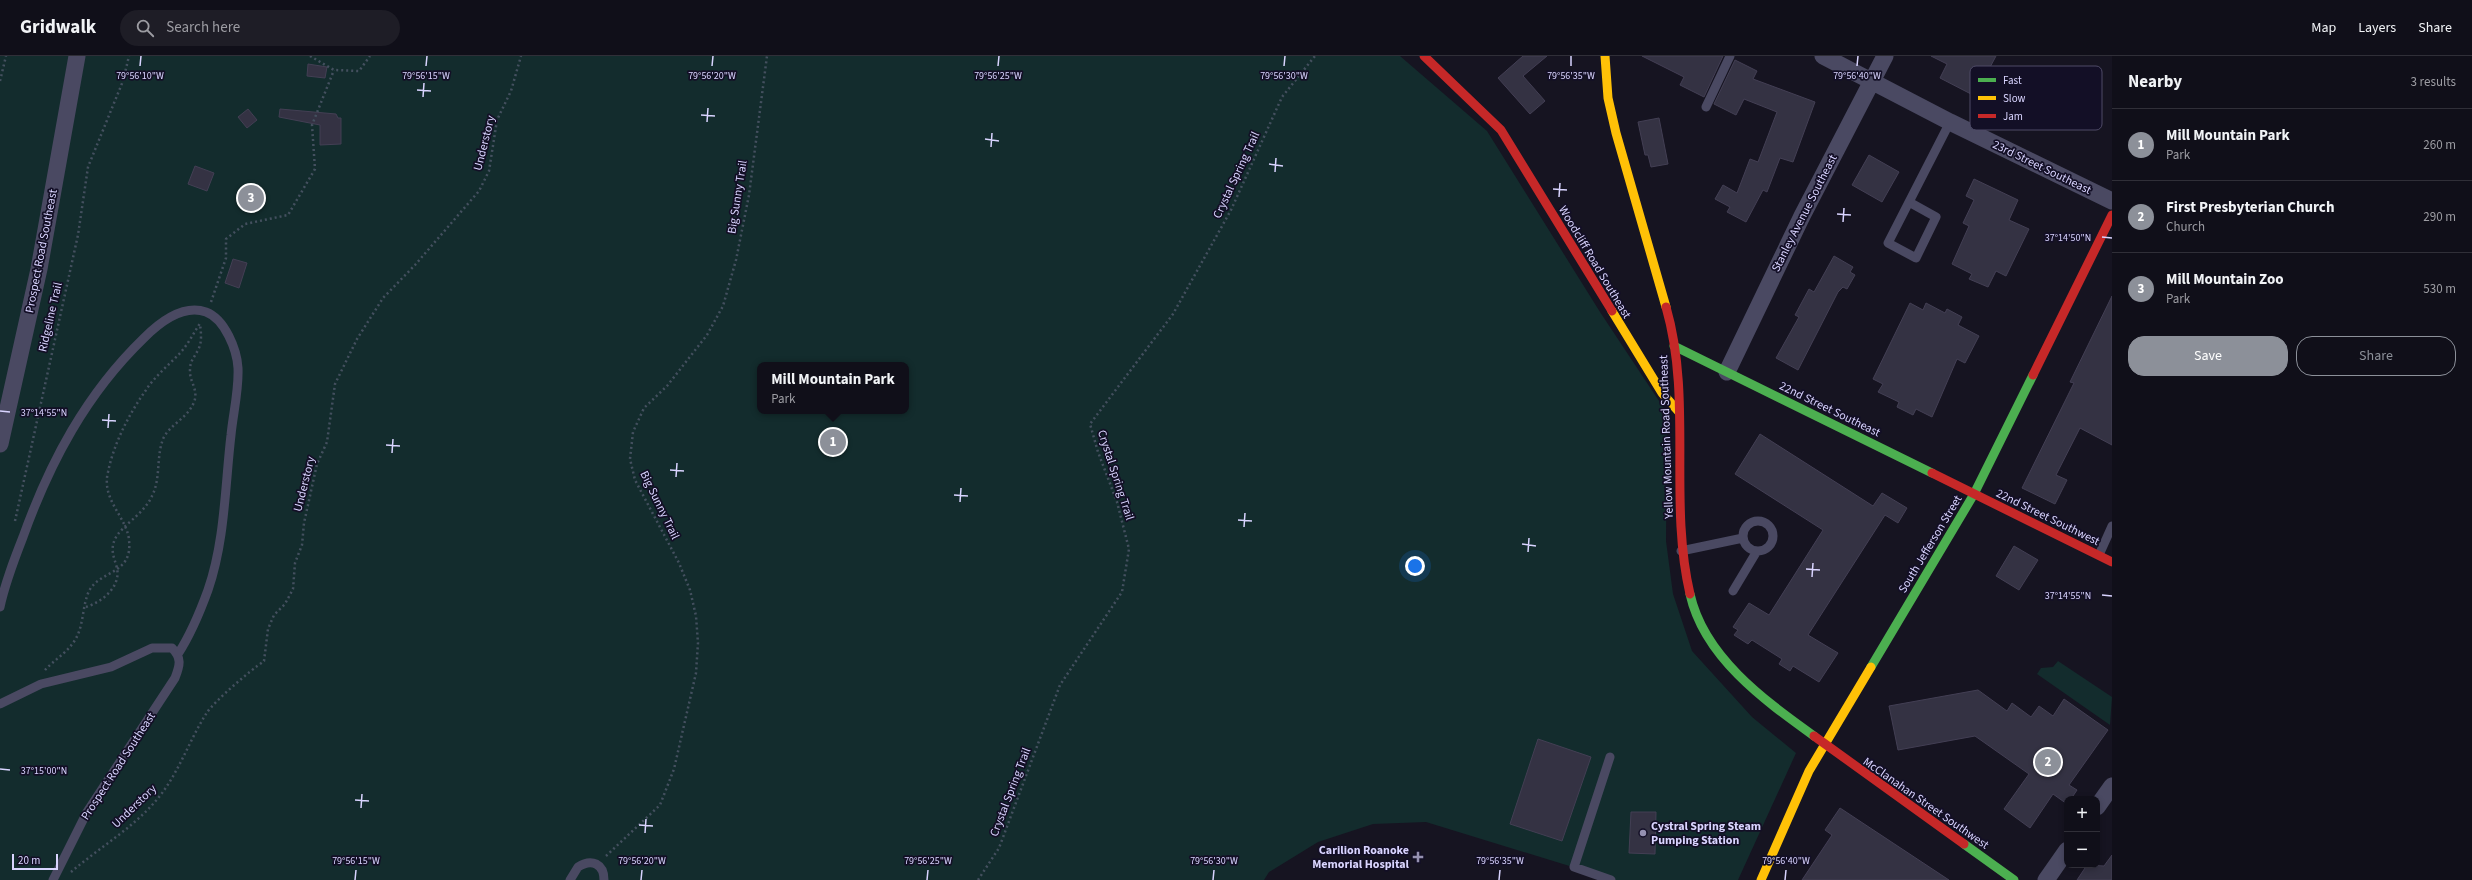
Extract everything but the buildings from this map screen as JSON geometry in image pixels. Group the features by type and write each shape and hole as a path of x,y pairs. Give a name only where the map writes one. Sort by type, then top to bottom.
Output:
{"street":[{"name":"Prospect Road Southeast","path":"0,444 39,269 77,56"},
{"name":"Woodcliff Road Southeast","path":"1424,56 1500,130 1662,394 1679,412"},
{"name":"Yellow Mountain Road Southeast","path":"1605,56 1608,98 1616,133 1670,321 1674,346 1679,412 1681,551 1685,581 1694,612 1704,632 1719,654 1746,682 1780,712 1826,744"},
{"name":"23rd Street Southeast","path":"1823,56 1873,80 1950,122 2112,201"},
{"name":"Stanley Avenue Southeast","path":"1727,372 1799,223 1885,56"},
{"name":"South Jefferson Street","path":"1761,880 1809,771 1974,494 2112,215"},
{"name":"22nd Street Southeast","path":"1674,346 1974,494"},
{"name":"22nd Street Southwest","path":"1974,494 2112,562"},
{"name":"McClanahan Street Southwest","path":"1826,744 2014,880"},
{"path":"2100,804 2112,786"},
{"path":"2046,880 2064,854"}],"lane":[{"path":"1706,107 1730,56"},
{"path":"1908,202 1936,217 1916,258 1888,243 1908,202 1950,122"},
{"path":"0,607 5,587 39,492 68,433 98,390 136,346 170,317 185,311 207,312 220,323 229,337 238,369 221,528 216,559 209,588 194,627 178,654 172,648 152,648 111,667 41,684 0,704"},
{"path":"1733,591 1757,551 1764,549 1772,542 1773,533 1768,524 1759,520 1749,523 1744,530 1743,538 1746,545 1757,551"},
{"path":"2099,556 2112,526"},
{"path":"1681,551 1743,538"},
{"name":"Prospect Road Southeast","path":"53,880 87,812 175,678 180,663 178,654"},
{"path":"1610,757 1574,867 1611,880"},
{"path":"570,880 578,867 584,863 598,864 602,870 604,880"}],"path":[{"path":"0,81 6,56"},
{"name":"Ridgeline Trail","path":"14,526 78,235 88,167 123,81 129,56"},
{"path":"310,56 334,70 358,71 370,56"},
{"name":"Understory","path":"66,876 125,829 158,798 172,780 206,714 252,669 264,661 268,629 274,615 285,604 293,589 295,563 302,545 304,523 317,464 327,442 335,384 357,339 383,298 415,265 479,191 489,171 497,120 511,91 521,56"},
{"name":"Big Sunny Trail","path":"598,864 660,805 674,769 696,673 698,643 696,616 690,590 679,563 635,480 630,459 633,432 644,408 667,386 707,335 723,306 736,260 749,195 767,56"},
{"name":"Crystal Spring Trail","path":"978,880 999,848 1060,685 1122,592 1129,549 1117,502 1098,452 1090,424 1174,314 1231,210 1282,97 1314,56"},
{"path":"41,684 42,672 64,654 75,640 86,608 89,591 96,584 117,570 125,562 130,551 129,538 126,528 115,510 108,492 107,473 126,423 146,388 182,350 207,312 226,258 226,239 245,224 288,214 315,169 312,125 334,70"},
{"path":"86,608 97,604 108,595 115,583 117,570 112,546 116,537 140,514 153,495 158,476 158,456 164,437 187,415 194,401 195,385 189,372 191,358 198,349 201,337 200,324"}],"green space":[{"path":"0,56 1400,56 1487,131 1600,312 1667,413 1666,541 1673,594 1692,651 1752,717 1796,753 1738,880 1615,880 1426,822 1373,824 1318,842 1269,872 1264,880 0,880"},
{"path":"2058,661 2112,697 2110,725 2037,674 2041,668 2053,667"}],"traffic: fast":[{"path":"1674,346 1932,473"},
{"path":"1871,667 1974,494 2033,375"},
{"path":"1690,594 1697,617 1708,638 1722,657 1756,692 1814,736"},
{"path":"1964,844 2014,880"}],"traffic: slow":[{"path":"1605,56 1608,98 1616,133 1666,307"},
{"path":"1612,311 1662,393 1679,412"},
{"path":"1761,880 1809,771 1871,667"}],"traffic: jam":[{"path":"1424,56 1501,130 1612,311"},
{"path":"2033,375 2112,215"},
{"path":"1666,307 1674,342 1678,378 1680,414 1681,523 1684,558 1690,594"},
{"path":"1932,473 2112,562"},
{"path":"1814,736 1964,844"}],"place":[{"name":"Mill Mountain Zoo","path":"251,198"},
{"name":"Mill Mountain Park","path":"833,442"},
{"name":"First Presbyterian Church","path":"2048,762"},
{"name":"Cystral Spring Steam Pumping Station","path":"1643,833"},
{"name":"Carilion Roanoke Memorial Hospital","path":"1418,857"}]}
